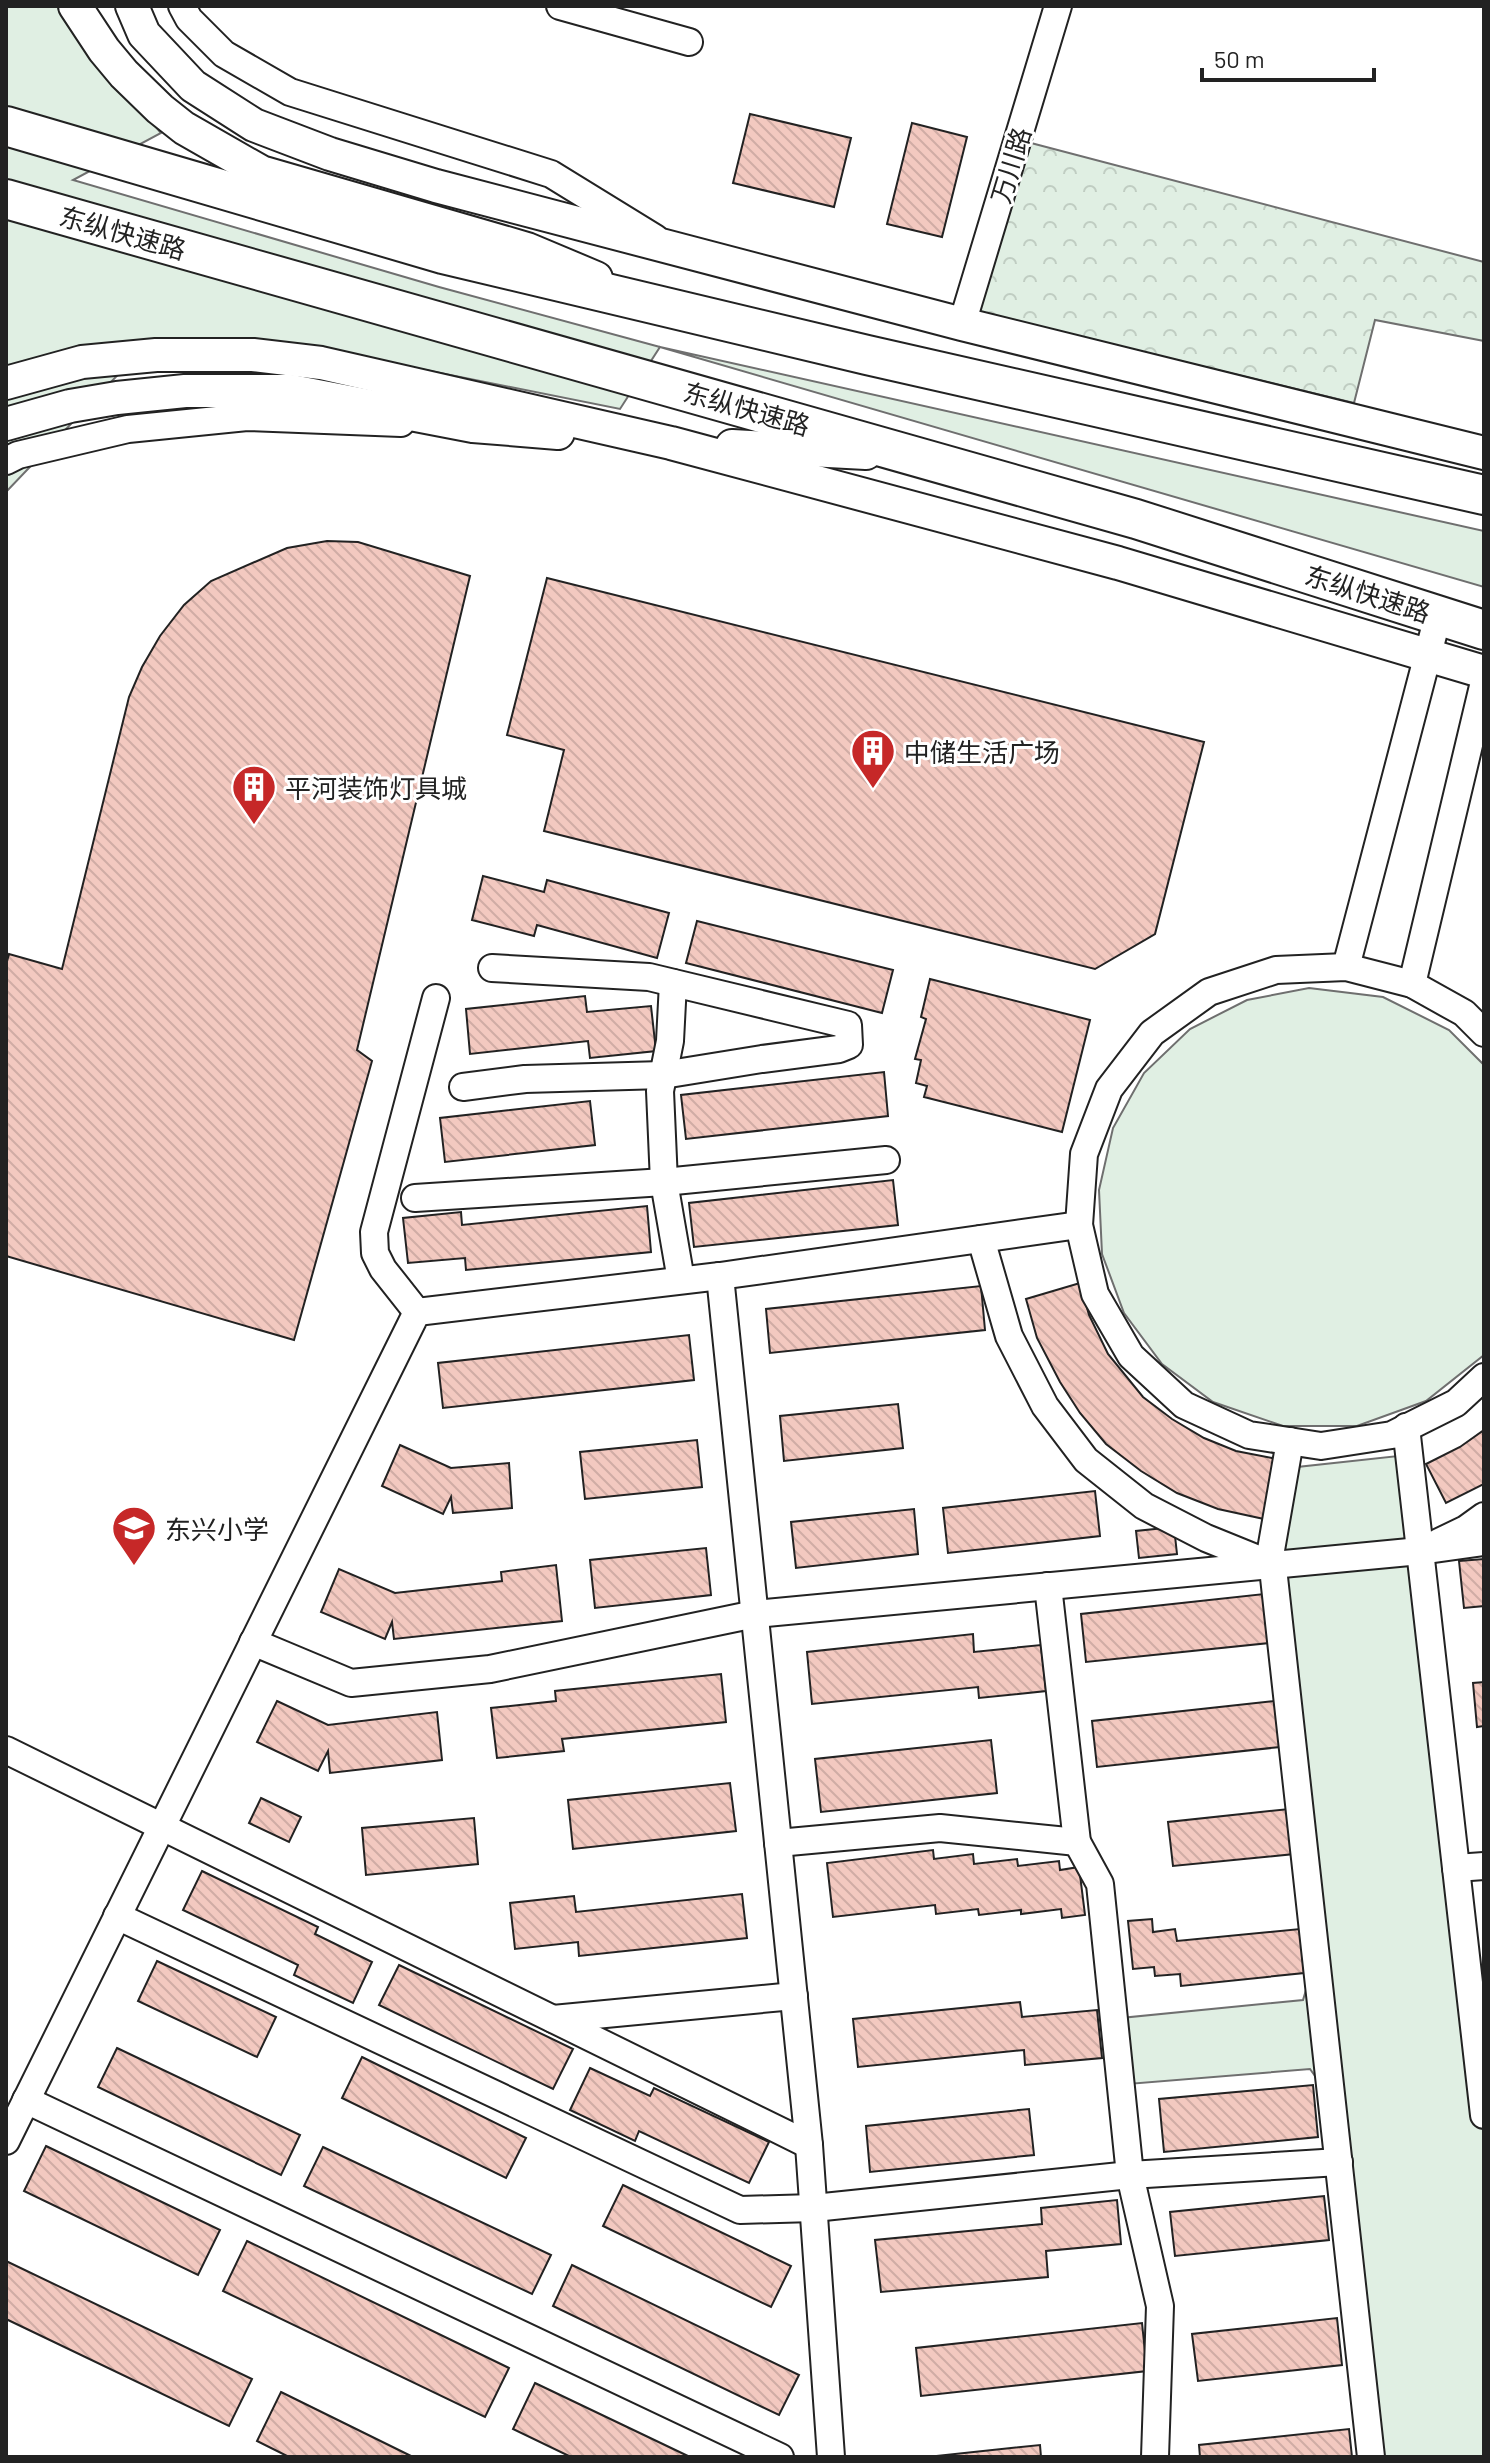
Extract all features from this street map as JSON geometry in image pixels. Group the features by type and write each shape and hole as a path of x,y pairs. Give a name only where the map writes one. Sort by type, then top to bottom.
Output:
{"highway":[{"path":"6,126 443,254 867,355 1484,495"},
{"name":"东纵快速路","path":"6,199 1136,519 1399,603 1433,633 1484,658"},
{"name":"东纵快速路","path":"1433,633 1484,630"}],"main road":[{"path":"75,6 104,50 160,109 184,128 261,172 527,249 669,308"},
{"path":"96,6 118,50 160,109"},
{"path":"132,6 144,34 193,86 254,125 330,154 436,186 962,324 1484,453"},
{"path":"6,383 82,362 156,355 253,355 321,363 671,443 1118,563 1433,633 1484,672"},
{"path":"6,424 70,406 117,398 185,391 291,391 473,426 671,443 913,455"}],"street":[{"path":"182,6 189,19 224,54 290,92 551,174 668,246"},
{"path":"560,6 689,42"},
{"name":"万川路","path":"962,324 1058,6"},
{"path":"6,461 18,455 128,429 247,417 473,426"},
{"path":"1346,967 1433,633"},
{"path":"1412,984 1484,682"},
{"path":"1484,1033 1464,1013 1412,984 1346,967 1276,970 1209,992 1152,1033 1109,1089 1084,1154 1079,1225 1095,1294 1131,1356 1184,1405 1249,1435 1321,1446 1392,1435 1456,1403 1484,1377"},
{"path":"463,1087 525,1079 663,1075 849,1045 848,1025 649,977 492,968"},
{"path":"673,983 670,1041 660,1091 664,1182 681,1280"},
{"path":"417,1312 379,1261 375,1253 374,1232 436,998"},
{"path":"415,1198 664,1182 886,1160"},
{"path":"417,1312 720,1276 1079,1225"},
{"path":"981,1239 1009,1336 1045,1406 1086,1460 1144,1506 1206,1538 1273,1565"},
{"path":"720,1276 809,2145 831,2457"},
{"path":"6,2141 417,1312"},
{"path":"1406,1427 1484,2115"},
{"path":"1290,1441 1271,1550 1371,2457"},
{"path":"1420,1551 1466,1529 1484,1516"},
{"path":"253,1642 351,1683 490,1669 755,1614 1420,1551 1484,1542"},
{"path":"1048,1586 1077,1842 1100,1884 1130,2175 1160,2306 1155,2457"},
{"path":"6,1750 809,2145"},
{"path":"778,1843 940,1828 1077,1842"},
{"path":"1456,1868 1484,1866"},
{"path":"117,1916 740,2210 814,2208 1130,2175 1339,2162"},
{"path":"553,2019 794,1996"},
{"path":"26,2100 780,2457"}],"green space":[{"path":"6,6 63,6 84,42 161,133 73,180 439,287 660,347 620,409 311,347 152,339 6,492"},
{"path":"1031,143 1484,262 1484,341 1375,320 1354,403 978,312"},
{"path":"660,347 1484,531 1484,587"},
{"path":"1309,988 1383,997 1449,1030 1484,1065 1484,1355 1426,1401 1357,1426 1283,1426 1213,1402 1162,1364 1124,1313 1102,1254 1099,1190 1113,1128 1144,1073 1190,1029 1247,1000"},
{"path":"1398,1456 1472,1987 1484,1986 1484,2457 1368,2457 1330,2097 1310,2069 1128,2084 1121,2018 1303,2000 1320,1943 1274,1528 1279,1469"}],"building":[{"path":"750,114 851,138 834,207 733,183"},
{"path":"912,123 967,137 942,237 887,224"},
{"name":"平河装饰灯具城","path":"327,541 358,542 470,576 357,1050 372,1061 294,1340 6,1256 6,965 9,954 62,969 129,697 160,636 184,605 211,581 287,548"},
{"name":"中储生活广场","path":"547,578 1204,742 1155,934 1095,969 544,831 564,750 507,735"},
{"path":"483,876 544,892 547,880 669,913 657,958 537,925 534,936 472,920"},
{"path":"697,921 893,970 882,1013 686,963"},
{"path":"930,979 1090,1020 1062,1132 924,1097 927,1086 916,1083 921,1060 915,1059 926,1019 921,1017"},
{"path":"585,996 587,1012 651,1006 656,1051 590,1058 588,1041 470,1054 466,1009"},
{"path":"884,1072 888,1116 686,1139 681,1095"},
{"path":"590,1101 595,1145 445,1162 440,1118"},
{"path":"893,1180 898,1225 694,1247 689,1203"},
{"path":"647,1206 651,1252 466,1270 465,1258 408,1263 403,1218 461,1212 462,1225"},
{"path":"1080,1283 1089,1315 1108,1354 1143,1397 1204,1438 1236,1451 1277,1459 1264,1519 1218,1509 1177,1493 1106,1444 1080,1413 1037,1338 1026,1299"},
{"path":"981,1286 985,1330 770,1353 766,1309"},
{"path":"689,1335 694,1380 443,1408 438,1363"},
{"path":"898,1404 903,1448 784,1461 780,1416"},
{"path":"1484,1430 1484,1484 1446,1503 1426,1464 1460,1447"},
{"path":"697,1440 702,1487 585,1499 580,1452"},
{"path":"400,1445 451,1468 509,1463 512,1508 453,1513 451,1497 443,1514 382,1486"},
{"path":"1095,1491 1100,1536 948,1553 943,1508"},
{"path":"914,1509 918,1554 796,1568 791,1522"},
{"path":"1174,1527 1177,1554 1139,1558 1136,1531"},
{"path":"706,1548 711,1595 595,1608 590,1560"},
{"path":"1484,1559 1484,1606 1464,1608 1459,1561"},
{"path":"556,1565 562,1621 394,1639 392,1622 385,1639 321,1612 339,1569 395,1593 502,1581 501,1572"},
{"path":"1264,1594 1269,1643 1086,1662 1081,1614"},
{"path":"973,1634 974,1652 1041,1645 1046,1691 979,1698 978,1687 812,1704 807,1652"},
{"path":"721,1674 726,1722 562,1739 564,1751 497,1758 491,1708 556,1701 555,1691"},
{"path":"1484,1682 1484,1726 1477,1727 1473,1683"},
{"path":"277,1701 328,1725 437,1712 442,1760 330,1773 328,1751 318,1771 257,1742"},
{"path":"1275,1701 1280,1747 1097,1767 1092,1721"},
{"path":"991,1740 997,1793 821,1812 815,1759"},
{"path":"730,1783 736,1831 573,1849 568,1800"},
{"path":"261,1798 301,1817 289,1842 249,1823"},
{"path":"1289,1809 1294,1854 1173,1866 1168,1822"},
{"path":"474,1818 478,1864 366,1875 362,1828"},
{"path":"933,1850 934,1859 973,1854 974,1864 1017,1859 1018,1866 1059,1861 1060,1870 1079,1867 1085,1915 1062,1918 1061,1909 1021,1914 1021,1910 979,1915 978,1909 936,1914 935,1905 833,1917 827,1863"},
{"path":"202,1871 318,1927 315,1934 372,1962 353,2003 294,1975 298,1965 183,1910"},
{"path":"742,1894 747,1938 579,1956 578,1942 515,1949 510,1903 574,1896 576,1912"},
{"path":"1152,1919 1153,1932 1175,1929 1177,1941 1300,1929 1304,1973 1181,1986 1180,1974 1155,1976 1154,1967 1133,1969 1128,1921"},
{"path":"157,1961 276,2017 257,2057 138,2001"},
{"path":"399,1965 573,2049 553,2089 379,2005"},
{"path":"1020,2002 1022,2017 1097,2010 1102,2058 1025,2065 1024,2050 858,2067 853,2019"},
{"path":"117,2048 300,2135 281,2175 98,2087"},
{"path":"362,2057 526,2138 506,2178 342,2098"},
{"path":"590,2068 650,2096 654,2088 769,2142 749,2183 639,2131 635,2141 570,2110"},
{"path":"1313,2085 1318,2137 1164,2152 1159,2099"},
{"path":"1029,2109 1034,2155 870,2172 866,2126"},
{"path":"46,2146 220,2230 198,2275 24,2191"},
{"path":"323,2147 551,2255 532,2294 304,2186"},
{"path":"623,2185 791,2266 771,2307 603,2226"},
{"path":"1324,2196 1329,2240 1175,2256 1170,2212"},
{"path":"1117,2200 1121,2244 1046,2251 1048,2277 881,2292 875,2240 1042,2224 1041,2208"},
{"path":"247,2241 509,2368 485,2417 223,2291"},
{"path":"6,2261 252,2379 229,2426 6,2319"},
{"path":"572,2265 799,2375 779,2415 553,2306"},
{"path":"1337,2318 1342,2365 1198,2381 1192,2334"},
{"path":"1142,2323 1147,2371 921,2396 916,2348"},
{"path":"535,2383 690,2457 571,2457 513,2429"},
{"path":"281,2392 413,2457 289,2457 257,2441"},
{"path":"1349,2429 1352,2457 1200,2457 1199,2445"},
{"path":"1040,2445 1041,2457 927,2457"}],"place":[{"name":"中储生活广场","path":"873,790"},
{"name":"平河装饰灯具城","path":"254,826"},
{"name":"东兴小学","path":"134,1567"}]}
